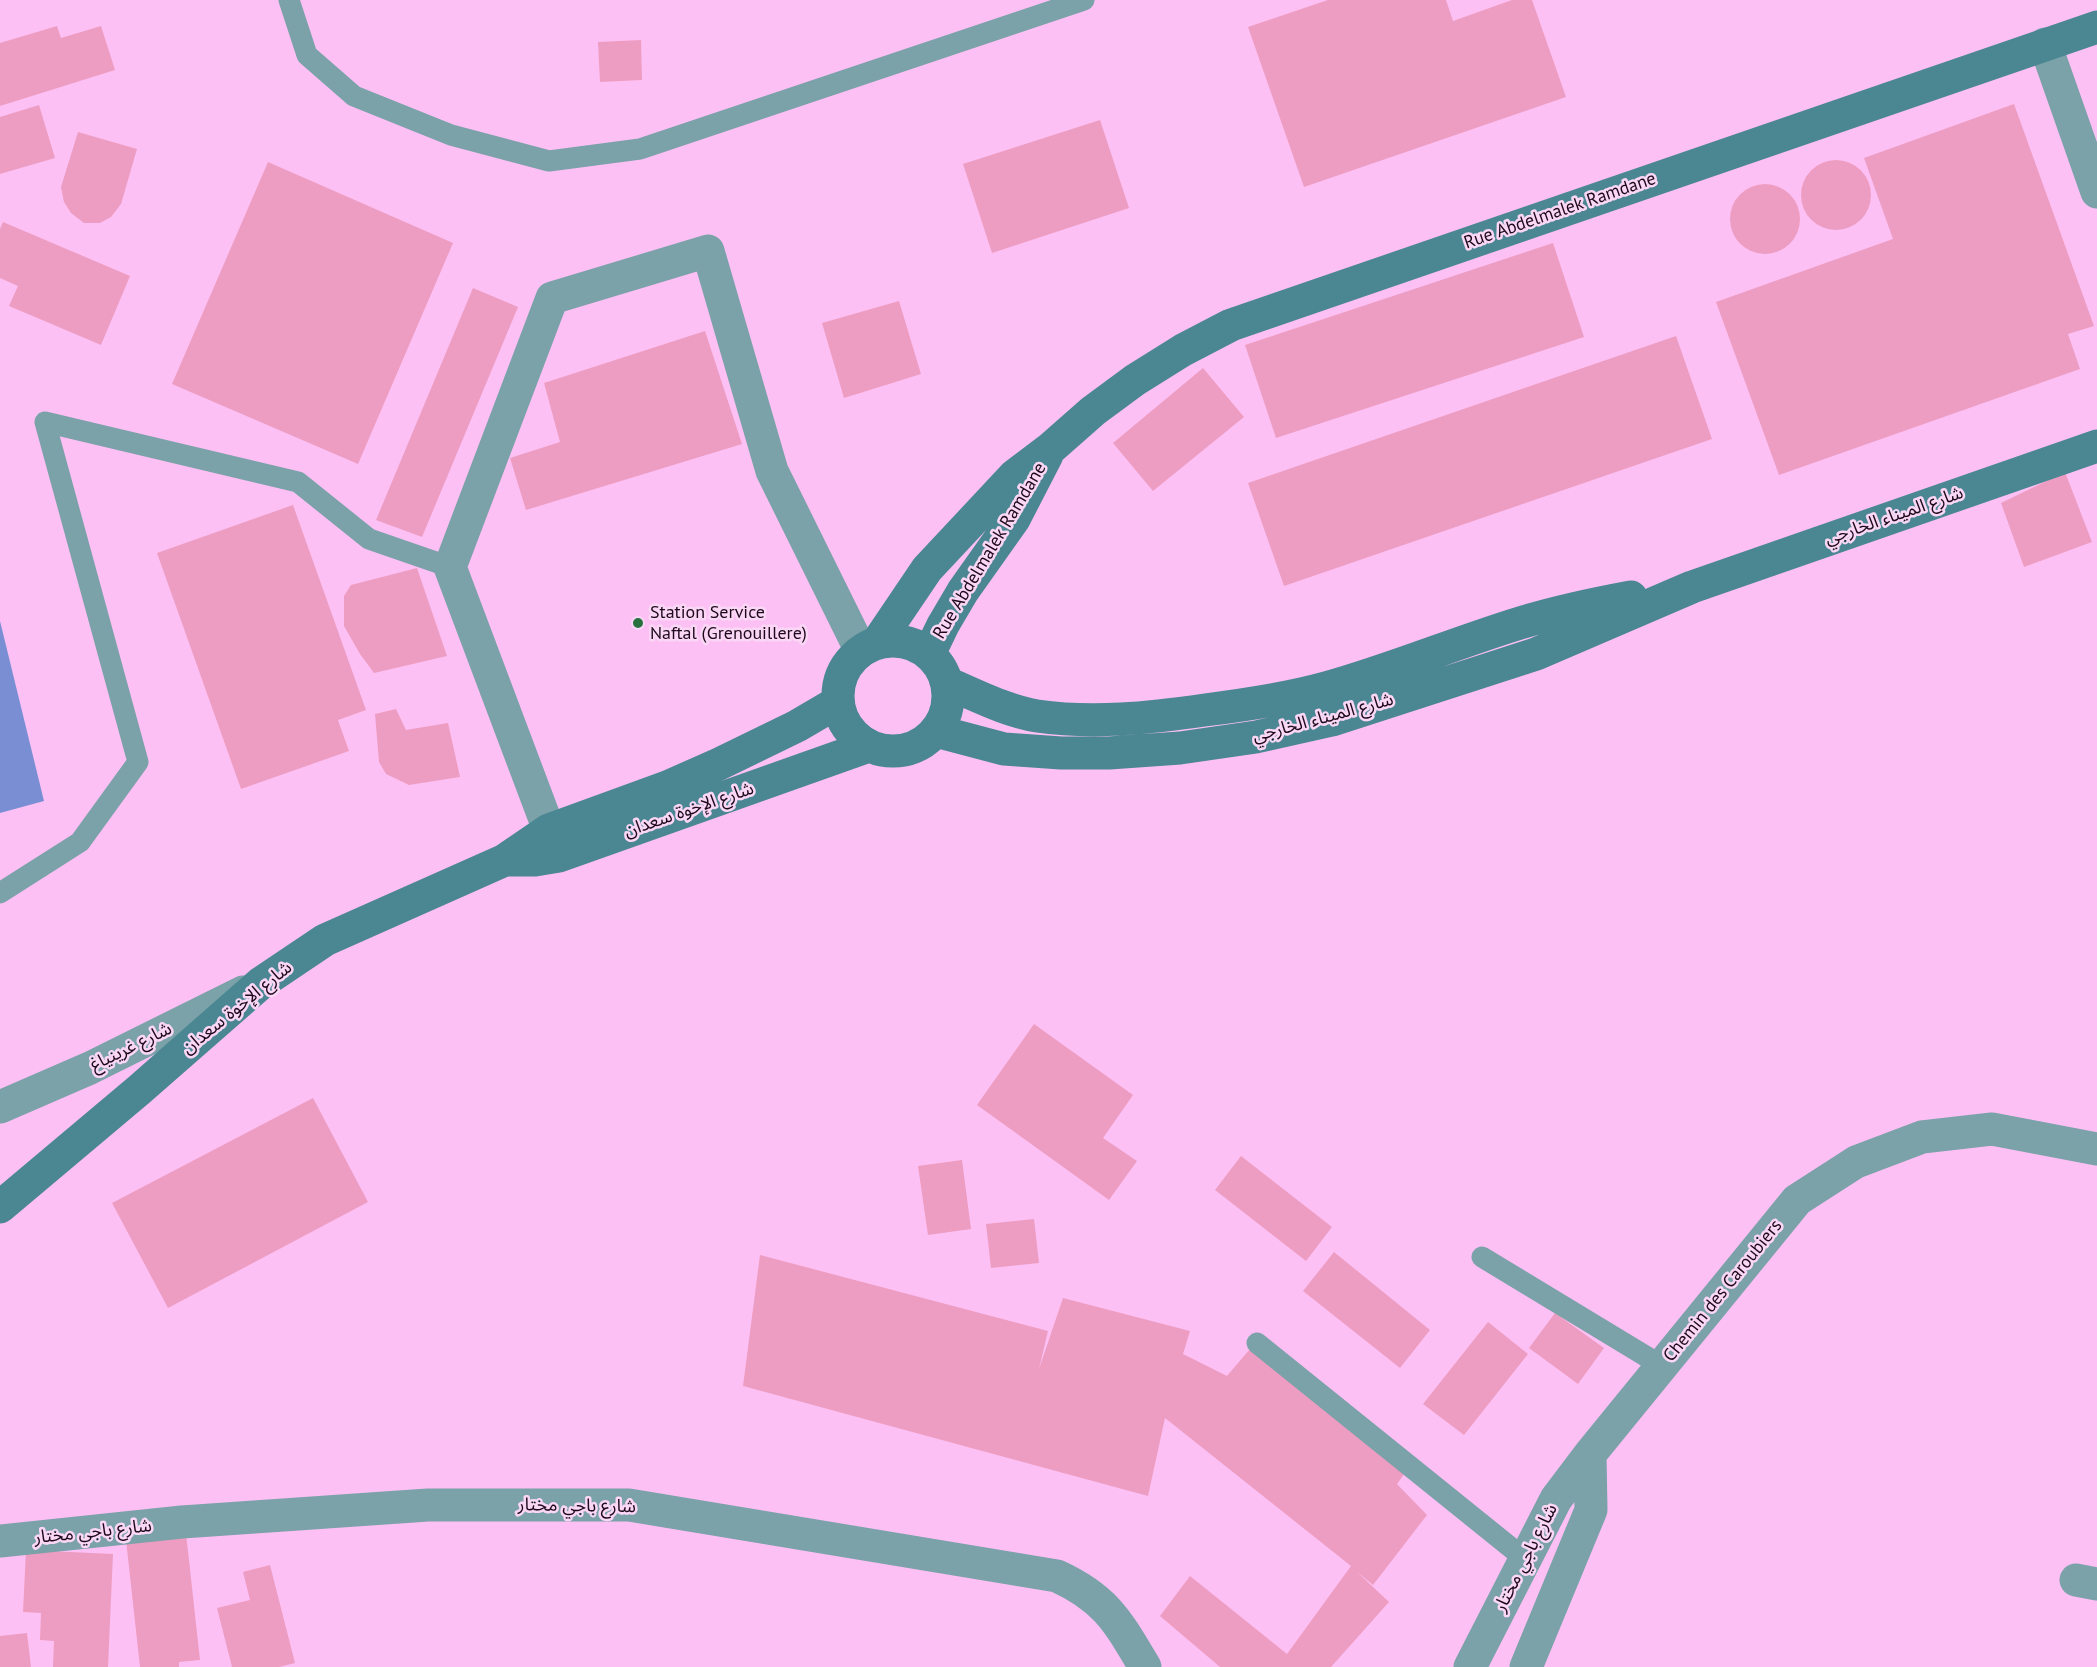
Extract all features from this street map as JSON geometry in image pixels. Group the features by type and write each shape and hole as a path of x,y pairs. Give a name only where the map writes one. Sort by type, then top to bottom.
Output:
{"street":[{"name":"Rue Abdelmalek Ramdane","path":"838,702 838,687 850,661 869,647 927,569 1014,476 1051,448 1093,411 1135,380 1184,350 1231,326 2097,27"},
{"path":"2044,44 2097,192"},
{"path":"549,830 450,567 552,298 708,251 772,471 869,647"},
{"name":"شارع الميناء الخارجي","path":"936,731 1004,749 1061,753 1109,753 1180,748 1256,737 1332,720 1536,654 1692,586 2097,446"},
{"name":"Rue Abdelmalek Ramdane","path":"929,654 963,591 1014,519 1051,448"},
{"path":"927,569 963,591"},
{"name":"شارع الميناء الخارجي","path":"947,683 1007,708 1035,716 1076,720 1122,720 1193,712 1246,705 1325,688 1521,623 1586,606 1692,586"},
{"name":"Rue Abdelmalek Ramdane","path":"869,647 895,640 913,645 938,662 947,683"},
{"path":"838,702 843,720 854,735 869,746 886,751 905,750 922,743 936,731 944,717 949,700 947,683"},
{"name":"شارع الإخوة سعدان","path":"0,1207 261,983 325,940 505,860 549,830 667,787 758,746 838,702"},
{"name":"شارع الإخوة سعدان","path":"505,860 535,860 559,856 869,746"},
{"name":"شارع غرينياغ","path":"0,1107 90,1068 261,983"},
{"name":"Chemin des Caroubiers","path":"1590,1454 1797,1200 1856,1162 1922,1137 1992,1129 2097,1149"},
{"path":"1526,1667 1591,1510 1590,1454"},
{"name":"شارع باجي مختار","path":"1470,1667 1556,1499 1590,1454"},
{"name":"شارع باجي مختار","path":"0,1542 182,1522 428,1505 629,1505 1057,1576 1081,1587 1102,1604 1119,1624 1145,1667"}],"lane":[{"path":"289,0 308,55 354,96 451,135 549,161 640,149 1084,0"},
{"path":"0,893 80,842 138,762 45,422 298,482 369,539 450,567"},
{"path":"1482,1257 1662,1366"},
{"path":"1257,1342 1525,1559"}],"water":[{"path":"0,621 44,801 0,813"}],"building":[{"path":"1328,0 1446,0 1453,21 1512,0 1532,0 1566,97 1304,187 1248,27"},
{"path":"57,26 61,38 101,26 115,70 0,106 0,43"},
{"path":"641,40 642,80 600,82 598,42"},
{"path":"2014,104 2094,326 2068,334 2080,369 1779,475 1716,302 1893,239 1864,158"},
{"path":"39,105 55,158 0,174 0,117"},
{"path":"1100,120 1129,208 992,253 963,164"},
{"path":"78,132 137,149 121,204 111,217 100,223 84,223 71,213 64,202 61,187"},
{"path":"1836,160 1849,163 1861,170 1868,182 1871,195 1868,208 1861,220 1849,227 1836,230 1823,227 1811,220 1804,208 1801,195 1804,182 1811,170 1823,163"},
{"path":"268,162 453,243 358,464 172,384"},
{"path":"1765,184 1778,187 1790,194 1797,206 1800,219 1797,232 1790,244 1778,251 1765,254 1752,251 1740,244 1733,232 1730,219 1733,206 1740,194 1752,187"},
{"path":"3,222 130,276 101,345 9,306 18,286 0,278 0,229"},
{"path":"1553,243 1584,337 1276,438 1245,345"},
{"path":"473,288 518,307 422,537 376,520"},
{"path":"899,301 921,374 844,398 822,323"},
{"path":"705,331 742,444 526,510 510,458 560,442 544,383"},
{"path":"1676,336 1712,439 1284,586 1248,483"},
{"path":"1203,368 1244,417 1153,491 1113,443"},
{"path":"2065,472 2092,542 2024,567 2001,503"},
{"path":"293,505 366,710 338,720 349,751 241,789 157,553"},
{"path":"417,568 447,656 374,673 344,626 344,596 351,585"},
{"path":"396,709 406,730 448,723 460,777 409,785 386,774 379,762 375,714"},
{"path":"1034,1024 1133,1095 1103,1138 1137,1161 1109,1200 977,1105"},
{"path":"313,1098 368,1202 168,1308 112,1203"},
{"path":"1241,1156 1332,1227 1306,1261 1215,1190"},
{"path":"962,1160 971,1229 928,1235 918,1166"},
{"path":"1034,1219 1039,1263 991,1268 986,1224"},
{"path":"1334,1252 1430,1330 1400,1368 1303,1291"},
{"path":"760,1255 1048,1331 1039,1369 1063,1298 1190,1331 1183,1354 1227,1376 1250,1349 1407,1470 1397,1484 1427,1515 1373,1585 1356,1571 1389,1602 1331,1667 1220,1667 1160,1616 1190,1576 1287,1654 1351,1566 1165,1418 1148,1496 743,1386"},
{"path":"1555,1313 1604,1348 1578,1384 1529,1348"},
{"path":"1488,1322 1528,1354 1464,1435 1423,1404"},
{"path":"185,1524 200,1660 179,1662 179,1667 140,1667 125,1531"},
{"path":"26,1550 113,1554 108,1667 53,1667 54,1641 40,1640 41,1613 23,1612"},
{"path":"270,1565 295,1663 279,1667 232,1667 217,1608 250,1600 243,1572"},
{"path":"27,1633 31,1667 0,1667 0,1636"}],"place":[{"name":"Station Service Naftal (Grenouillere)","path":"638,623"}]}
